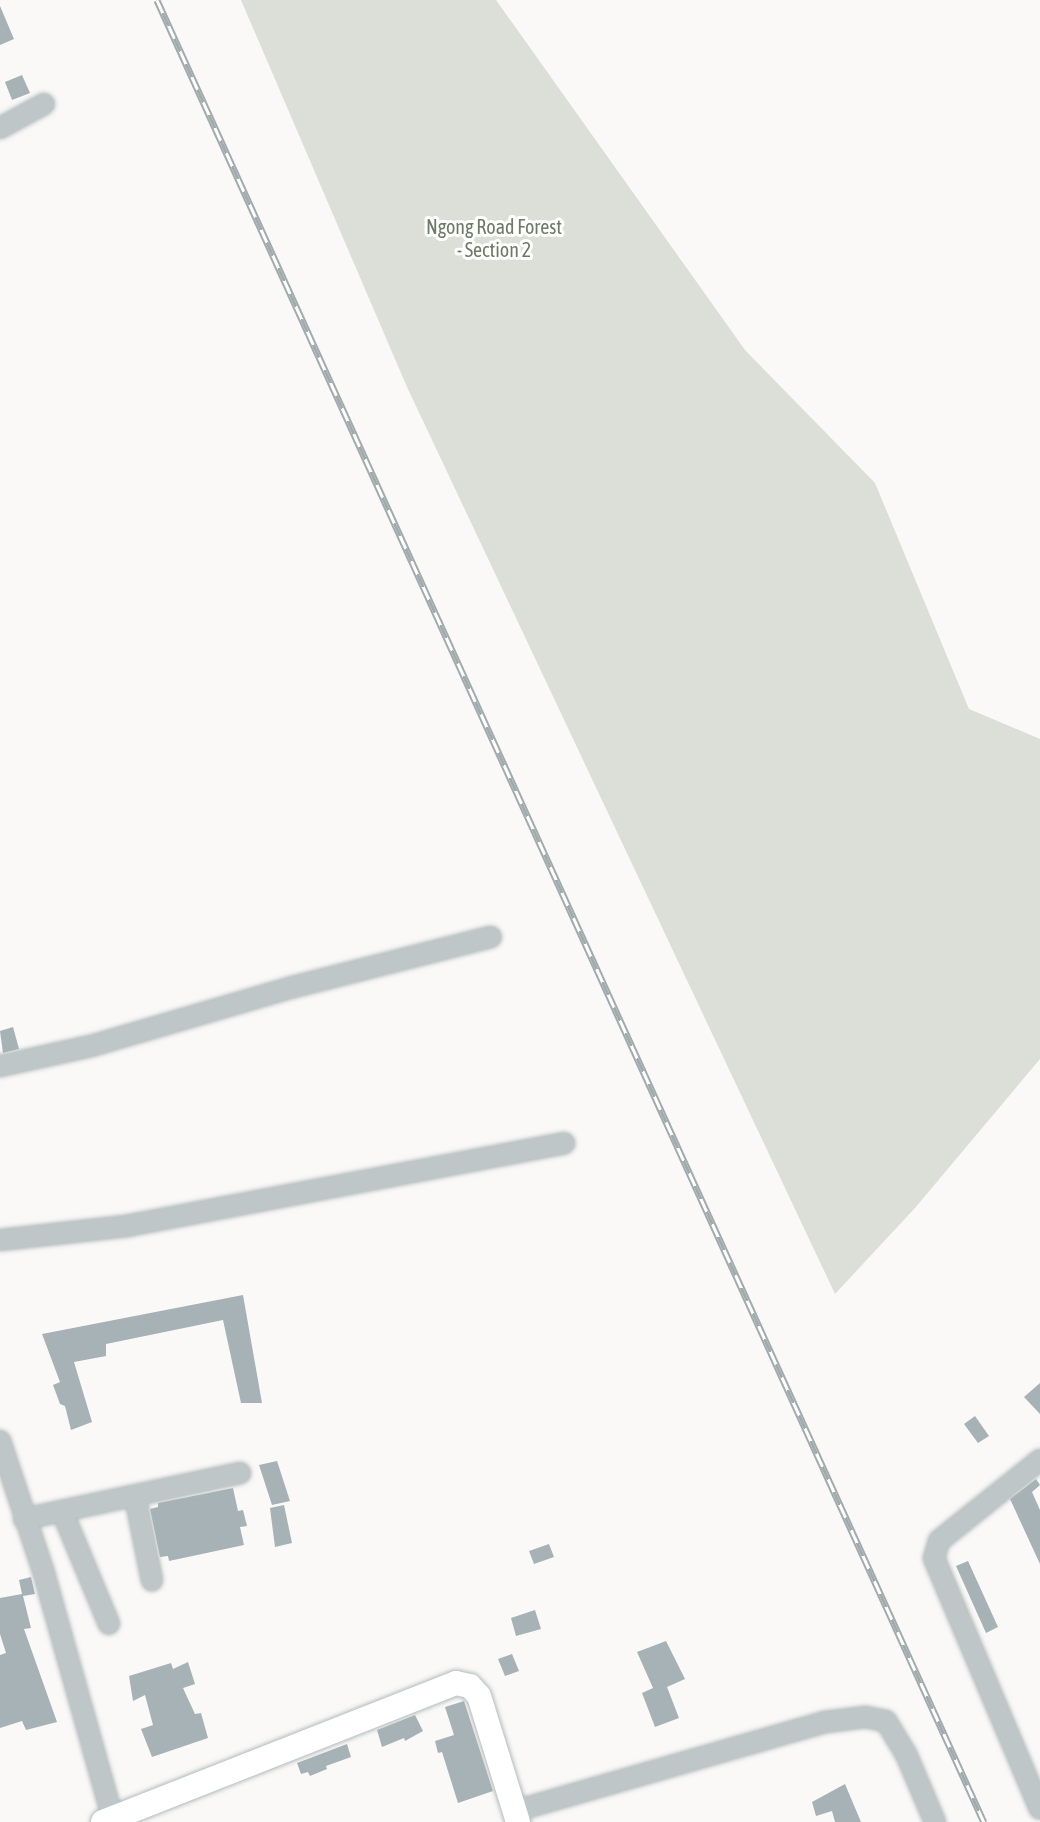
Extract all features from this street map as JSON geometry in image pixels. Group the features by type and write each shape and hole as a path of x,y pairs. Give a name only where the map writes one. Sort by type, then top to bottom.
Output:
{"main road":[{"path":"110,1820 456,1683 470,1686 479,1696 517,1817"}],"street":[{"path":"0,128 44,104"},
{"path":"0,1066 91,1046 293,987 491,938"},
{"path":"0,1240 126,1226 564,1143"},
{"path":"0,1441 24,1520 43,1570 110,1820"},
{"path":"1040,1460 939,1541 934,1558 1040,1809"},
{"path":"24,1520 240,1473"},
{"path":"135,1496 152,1580"},
{"path":"62,1512 109,1624"},
{"path":"517,1817 825,1722 865,1717 886,1721 906,1754 935,1822"}],"green space":[{"name":"Ngong Road Forest - Section 2","path":"241,0 496,0 745,350 875,483 969,709 1040,739 1040,1059 915,1208 835,1294 407,387"}],"building":[{"path":"0,6 14,39 0,45"},
{"path":"22,75 30,93 12,100 5,82"},
{"path":"13,1027 19,1049 3,1053 0,1031"},
{"path":"243,1295 262,1403 241,1403 223,1320 106,1344 106,1356 74,1362 92,1422 71,1430 65,1406 60,1404 53,1385 60,1382 42,1334"},
{"path":"1040,1383 1040,1414 1024,1397"},
{"path":"975,1416 989,1436 978,1443 964,1424"},
{"path":"277,1461 290,1501 272,1505 259,1465"},
{"path":"1036,1479 1040,1485 1032,1492 1040,1510 1040,1564 1010,1499"},
{"path":"233,1488 238,1511 243,1510 247,1526 240,1527 244,1545 169,1561 168,1556 160,1557 150,1509 158,1507 158,1503"},
{"path":"284,1505 292,1543 275,1547 270,1508"},
{"path":"549,1544 554,1557 534,1564 529,1551"},
{"path":"968,1561 998,1627 986,1633 956,1566"},
{"path":"31,1577 35,1594 23,1596 31,1628 24,1629 57,1722 26,1730 22,1721 0,1728 0,1655 6,1653 0,1634 0,1598 22,1594 19,1580"},
{"path":"535,1610 541,1629 516,1636 511,1618"},
{"path":"666,1641 685,1679 667,1687 679,1718 655,1727 642,1693 653,1688 637,1652"},
{"path":"512,1654 519,1671 505,1676 498,1659"},
{"path":"188,1662 195,1684 183,1688 195,1714 201,1713 208,1738 152,1757 141,1729 153,1725 145,1695 133,1701 129,1676 171,1663 173,1669"},
{"path":"464,1701 493,1791 458,1803 442,1752 438,1753 435,1741 454,1735 445,1707"},
{"path":"415,1715 423,1731 405,1741 404,1738 382,1747 377,1730"},
{"path":"347,1744 351,1757 326,1766 327,1769 310,1776 308,1772 301,1774 297,1763"},
{"path":"845,1784 861,1822 835,1822 832,1811 816,1816 812,1802"}],"railway":[{"path":"157,0 984,1822"}]}
